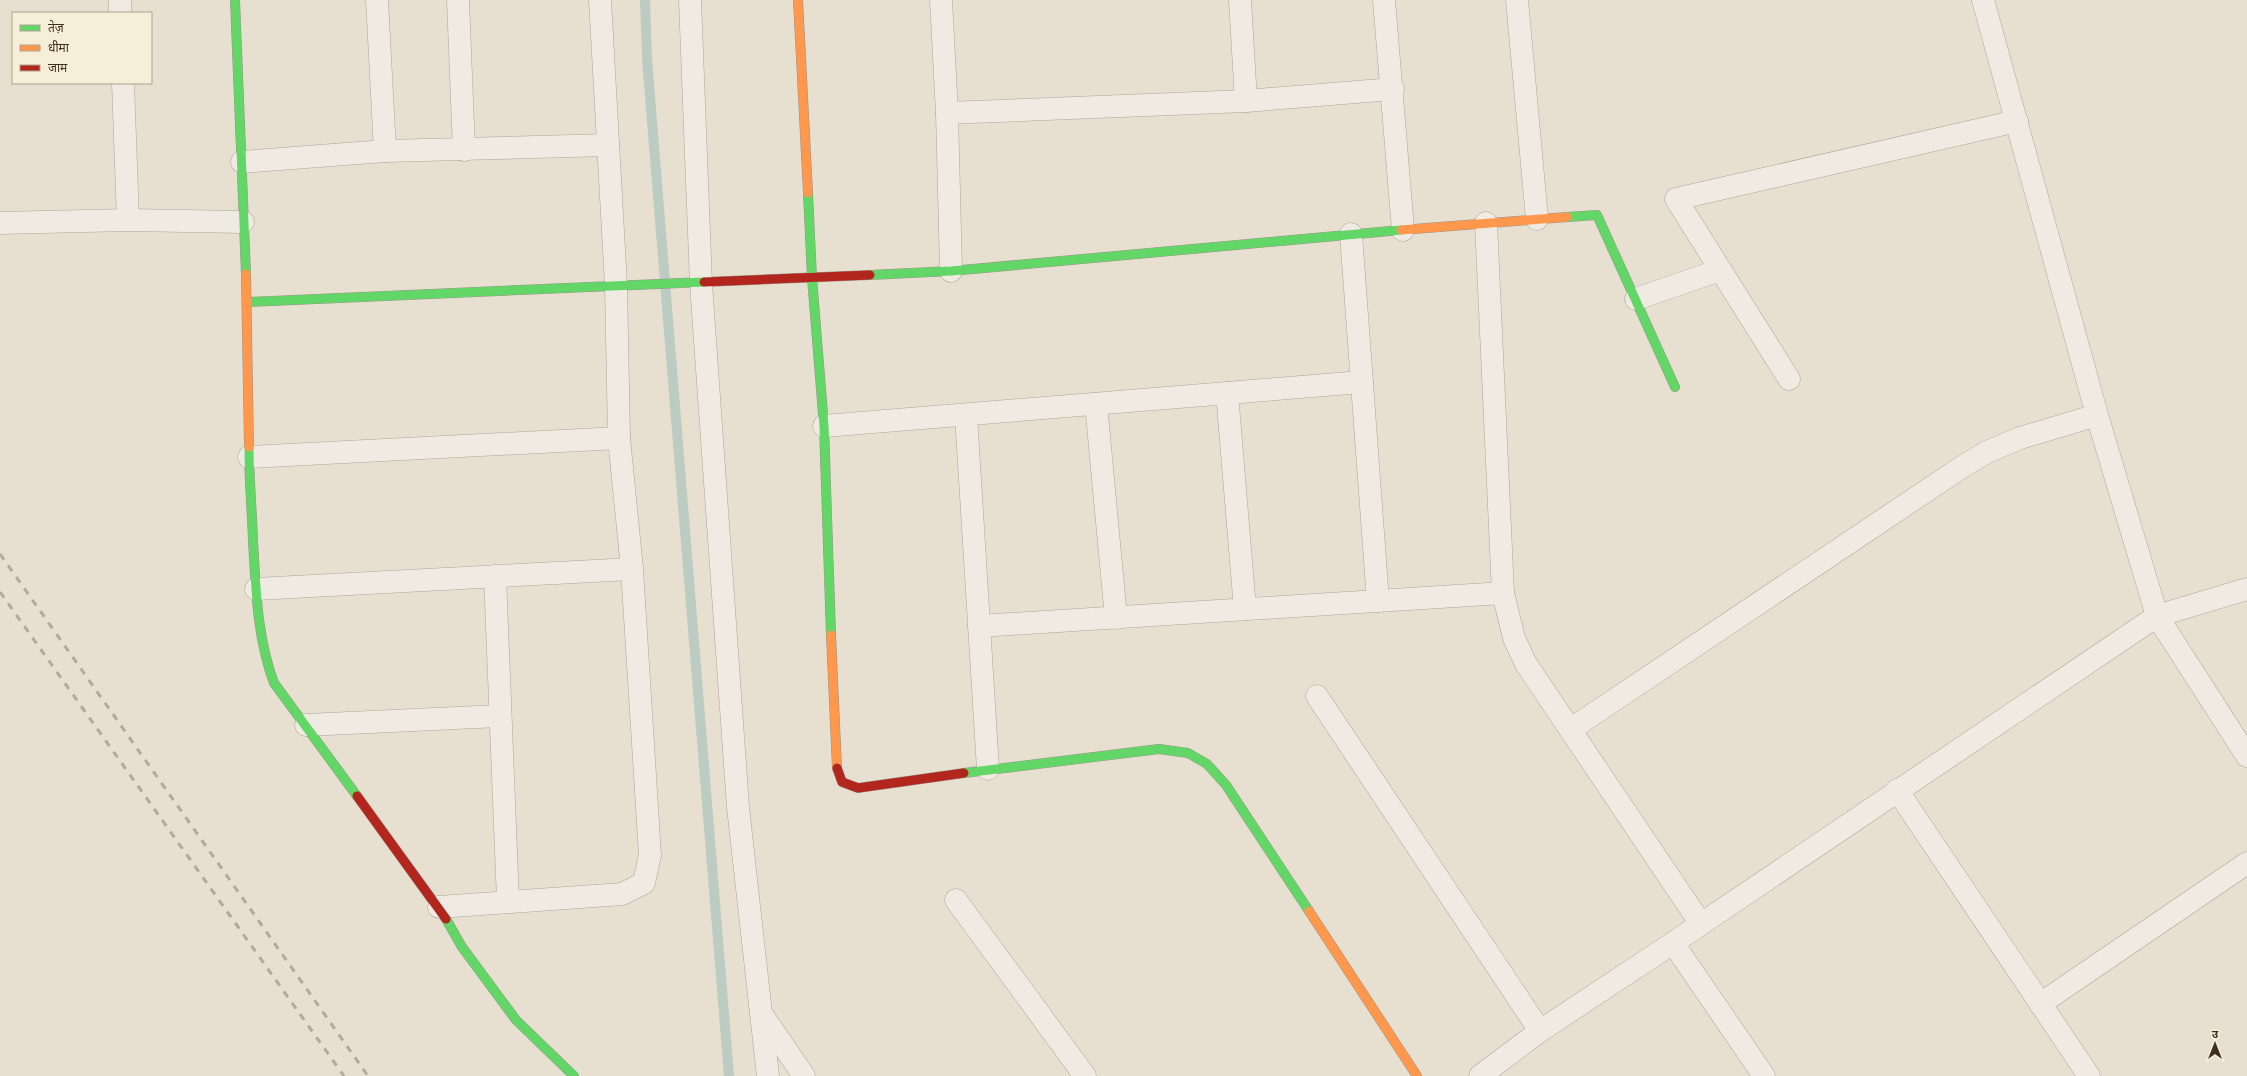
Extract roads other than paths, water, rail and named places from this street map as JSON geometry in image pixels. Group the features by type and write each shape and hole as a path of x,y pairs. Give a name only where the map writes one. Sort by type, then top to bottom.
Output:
{"street":[{"path":"120,0 120,12"},
{"path":"235,0 247,302 249,457 256,589 260,630 267,664 274,683 439,907 462,947 516,1020 574,1076"},
{"path":"377,0 385,151"},
{"path":"458,0 464,150"},
{"path":"439,907 508,900 622,894 644,883 650,855 632,569 620,438 616,285 600,0"},
{"path":"690,0 695,283 738,807 768,1076"},
{"path":"798,0 812,278 824,426 836,766 839,780 846,786 858,788 1159,749 1188,753 1207,764 1226,785 1416,1076"},
{"path":"941,0 947,113 951,271"},
{"path":"1240,0 1246,102"},
{"path":"1384,0 1393,89 1403,230"},
{"path":"1518,0 1537,219"},
{"path":"1983,0 2097,415 2157,616 2247,756"},
{"path":"123,84 128,220"},
{"path":"947,113 1246,102 1393,89"},
{"path":"1789,379 1676,200 2017,121"},
{"path":"242,162 385,151 608,145"},
{"path":"247,302 951,271 1352,234 1597,214 1675,387"},
{"path":"0,223 128,220 243,222"},
{"path":"1486,223 1503,593 1514,638 1526,664 1701,924"},
{"path":"1352,234 1378,601"},
{"path":"1636,299 1720,270"},
{"path":"824,426 1362,382"},
{"path":"1227,393 1245,609"},
{"path":"1096,404 1116,618"},
{"path":"966,415 988,770"},
{"path":"1571,730 1962,467 1987,452 2020,438 2097,415"},
{"path":"249,457 620,438"},
{"path":"256,589 632,569"},
{"path":"495,576 499,716 508,900"},
{"path":"1480,1076 1540,1031 1673,944 1897,790 2157,616 2247,588"},
{"path":"979,626 1503,593"},
{"path":"1317,696 1540,1031"},
{"path":"306,725 499,716"},
{"path":"1897,790 2089,1076"},
{"path":"2040,1004 2247,863"},
{"path":"956,900 1085,1076"},
{"path":"1673,944 1764,1076"},
{"path":"761,1014 804,1076"}],"waterway":[{"path":"645,0 647,59 729,1076"}],"railway":[{"path":"0,554 368,1076"},
{"path":"0,592 344,1076"}]}
